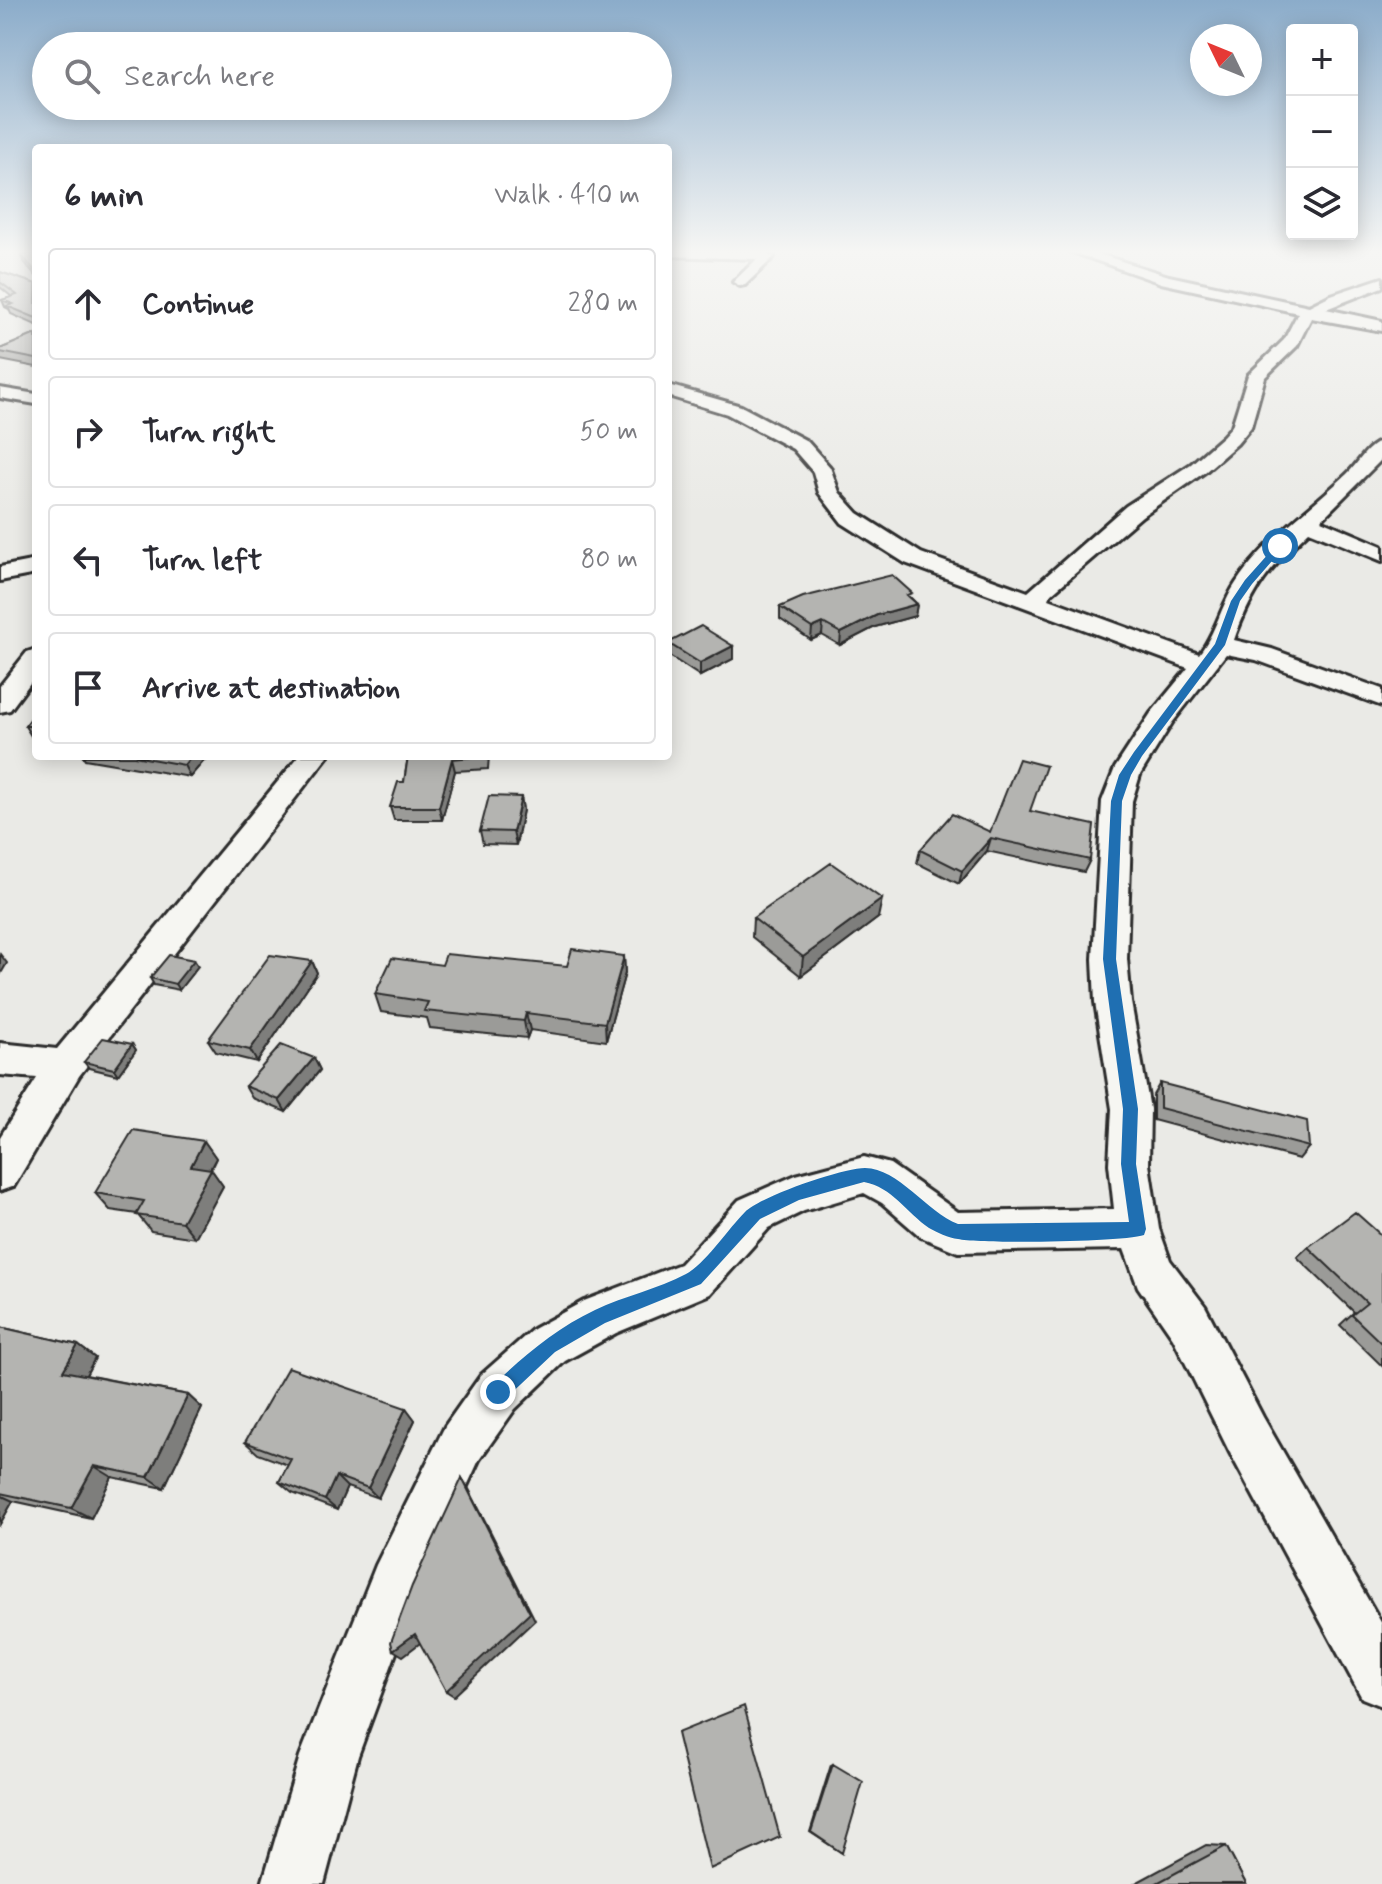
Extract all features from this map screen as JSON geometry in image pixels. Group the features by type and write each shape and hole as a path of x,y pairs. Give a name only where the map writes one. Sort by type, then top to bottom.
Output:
{"street":[{"path":"1043,606 1037,600 1040,591 1134,511 1198,468 1236,434 1257,375 1276,360 1292,339"},
{"path":"672,391 734,410 800,445 823,471 829,493 850,518 913,558 1043,606 1211,654 1263,654 1382,698"},
{"path":"0,393 32,398"},
{"path":"1382,447 1357,476 1248,582 1211,654 1125,775 1117,801 1110,959 1131,1109 1129,1164 1138,1229 1153,1272 1189,1322 1246,1434 1382,1678"},
{"path":"1307,522 1382,554"},
{"path":"0,574 32,568"},
{"path":"0,704 32,662"},
{"path":"0,1173 66,1065 311,760"},
{"path":"0,1059 66,1065"},
{"path":"293,1884 329,1756 395,1584 428,1511 462,1443 498,1392 549,1345 600,1317 695,1279 754,1214 796,1194 864,1175 886,1183 936,1223 958,1232 1049,1233 1138,1229"}],"building":[{"path":"32,339 32,358 0,352 0,349"},
{"path":"892,575 912,593 907,595 917,604 877,615 841,633 823,623 812,628 780,607 803,597"},
{"path":"701,626 733,646 700,663 672,646 672,641"},
{"path":"1019,759 1046,766 1030,811 1094,825 1090,860 991,838 962,871 920,850 952,814 990,832"},
{"path":"156,760 188,760 184,765"},
{"path":"407,760 452,760 439,807 390,807 398,782 404,782"},
{"path":"489,796 521,797 513,832 480,831"},
{"path":"831,863 882,899 803,957 753,918"},
{"path":"572,949 624,956 605,1023 526,1013 524,1021 424,1011 428,1002 375,994 392,958 442,965 446,954 567,966"},
{"path":"169,955 194,960 175,984 150,978"},
{"path":"270,955 312,961 250,1050 208,1040"},
{"path":"103,1038 132,1044 114,1069 84,1062"},
{"path":"281,1045 314,1058 279,1100 245,1086"},
{"path":"1160,1083 1307,1121 1309,1147 1160,1108"},
{"path":"133,1130 204,1141 191,1166 211,1169 182,1222 136,1215 144,1201 95,1193"},
{"path":"1355,1212 1382,1236 1382,1344 1352,1315 1367,1303 1308,1247"},
{"path":"0,1327 78,1345 63,1371 188,1395 148,1477 94,1466 71,1508 0,1493"},
{"path":"288,1367 406,1408 368,1488 336,1476 325,1500 279,1482 291,1459 245,1442"},
{"path":"462,1478 530,1613 446,1691 415,1634 393,1650 391,1642 412,1586"},
{"path":"744,1706 780,1837 710,1869 677,1733"},
{"path":"833,1764 863,1782 842,1853 811,1832"},
{"path":"1226,1846 1246,1884 1155,1884"}],"route":[{"path":"498,1392 549,1345 600,1317 695,1279 754,1214 796,1194 864,1175 876,1177 897,1190 936,1223 958,1232 1049,1233 1138,1229 1129,1164 1131,1109 1123,1046 1113,1002 1110,959 1117,801 1125,775 1138,754 1202,664 1220,645 1236,601 1248,582 1280,546"}]}
